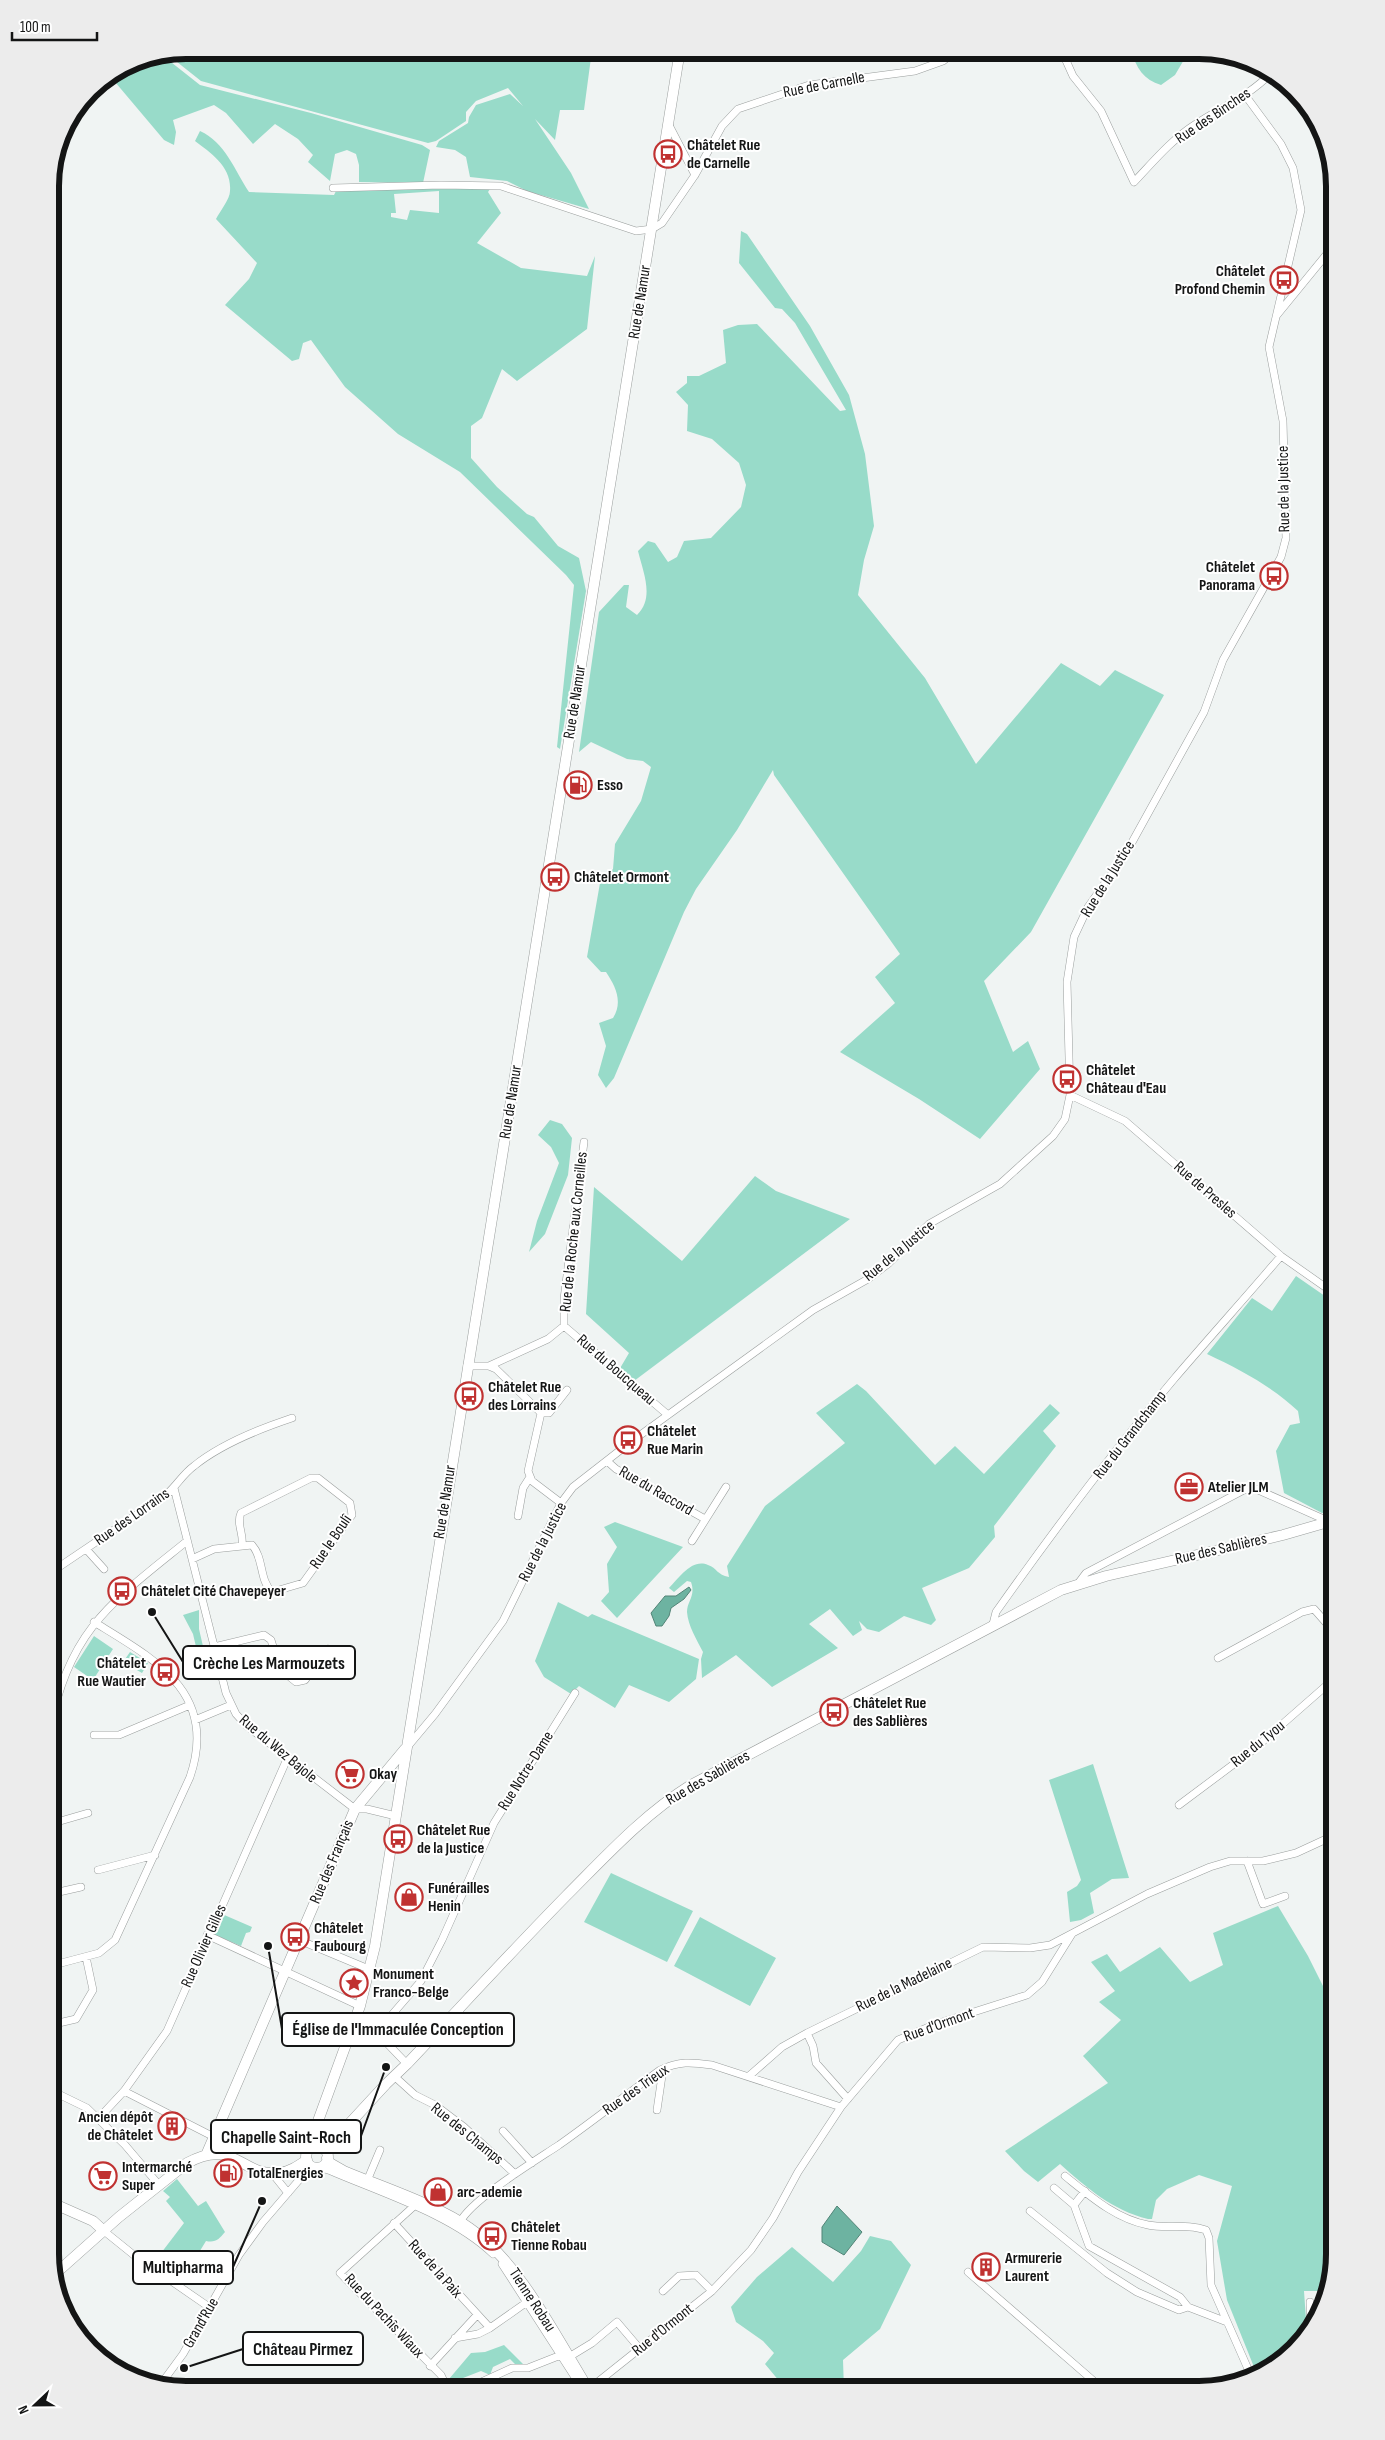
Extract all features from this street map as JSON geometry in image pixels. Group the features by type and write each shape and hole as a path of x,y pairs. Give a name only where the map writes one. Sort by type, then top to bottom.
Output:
{"main road":[{"name":"Rue de Namur","path":"314,2146 314,2132 359,2009 370,1970 679,59"},
{"name":"Rue des Sablières","path":"326,2154 394,2076 609,1852 666,1800 993,1624 1061,1590 1108,1575 1326,1522"},
{"name":"Rue des Français","path":"207,2153 355,1809 406,1748"},
{"path":"60,2269 106,2233 119,2217 159,2185 187,2163 207,2153 227,2155 272,2173 288,2171 312,2164 324,2164 326,2154 321,2147 314,2146 307,2153 312,2164"},
{"name":"Tienne Robau","path":"326,2154 334,2165 460,2222 486,2240 508,2263 565,2356 583,2381"},
{"path":"59,2206 93,2221 106,2233"},
{"path":"93,2221 119,2217"}],"street":[{"name":"Rue de Carnelle","path":"652,229 662,223 694,175 722,126 738,109 809,85 915,71 946,59"},
{"name":"Rue des Binches","path":"1065,59 1073,76 1101,111 1134,182 1170,144 1194,125 1245,95 1266,77"},
{"name":"Rue de la Justice","path":"406,1748 435,1714 503,1621 561,1503 573,1487 668,1415 813,1310 868,1279 889,1263 929,1224 1000,1184 1053,1136 1065,1119 1070,1095 1067,982 1074,937 1088,907 1125,855 1204,712 1223,660 1281,557 1286,538 1283,421 1269,347 1301,210 1293,168 1281,144 1245,95"},
{"path":"668,126 694,175"},
{"path":"333,188 441,185 501,186 636,232 652,229"},
{"path":"1274,319 1326,255"},
{"name":"Rue de Presles","path":"1070,1095 1125,1121 1281,1256 1326,1288"},
{"name":"Rue de la Roche aux Corneilles","path":"490,1366 548,1339 564,1326 564,1299 584,1142"},
{"name":"Rue du Grandchamp","path":"993,1624 996,1612 1048,1539 1173,1380 1281,1256"},
{"name":"Rue du Boucqueau","path":"564,1326 668,1415"},
{"path":"468,1366 490,1366 496,1369 540,1413 549,1413 567,1390"},
{"path":"540,1413 528,1471 532,1482 561,1503"},
{"name":"Rue des Lorrains","path":"59,1567 174,1488 180,1479 200,1461 258,1431 292,1418"},
{"name":"Rue du Raccord","path":"607,1460 616,1469 706,1519"},
{"path":"518,1516 523,1488 530,1477"},
{"name":"Rue le Boulî","path":"311,1478 318,1478 350,1503 352,1508 352,1515 303,1583 296,1587 272,1592 266,1587 257,1551 252,1545 242,1545 243,1538 239,1518 241,1513 311,1478"},
{"path":"692,1541 726,1487"},
{"name":"Rue du Wez Bajole","path":"174,1488 231,1705 246,1726 355,1809 366,1809 396,1816"},
{"name":"Rue des Sablières","path":"1077,1584 1086,1573 1244,1490 1256,1489 1326,1518"},
{"path":"1312,1526 1313,1514"},
{"path":"59,1695 64,1676 76,1648 94,1622 123,1594 187,1541"},
{"path":"192,1559 214,1549 242,1545"},
{"path":"86,1549 104,1570"},
{"path":"1108,1575 1116,1557"},
{"path":"1102,1564 1108,1575"},
{"path":"1218,1658 1302,1612 1314,1609 1326,1623"},
{"path":"59,1964 107,1949 119,1934 193,1767 196,1744 195,1720 190,1705 179,1684 164,1667 94,1622"},
{"path":"214,1646 264,1635 271,1640 280,1669 296,1682 305,1680 328,1649"},
{"name":"Rue du Tyou","path":"1179,1805 1254,1749 1326,1686"},
{"name":"Rue Notre-Dame","path":"377,2032 421,1981 494,1823 576,1693"},
{"path":"94,1735 119,1734 190,1705"},
{"path":"195,1720 231,1705"},
{"name":"Rue Olivier Gilles","path":"98,2118 124,2091 166,2030 288,1759"},
{"path":"59,1821 88,1813"},
{"name":"Rue d'Ormont","path":"600,2381 712,2291 757,2242 773,2218 798,2172 841,2107 898,2040 936,2024 1027,1995 1042,1982 1072,1934 1147,1894 1194,1873 1230,1861 1263,1861 1296,1853 1326,1839"},
{"path":"98,1870 155,1855"},
{"path":"1247,1861 1263,1904 1285,1896"},
{"path":"59,1892 81,1887"},
{"name":"Rue de la Madelaine","path":"750,2076 782,2047 806,2033 983,1947 1030,1948 1050,1945 1072,1934"},
{"path":"208,1935 285,1970 359,2009 377,2032 407,2064"},
{"path":"299,1940 370,1970"},
{"path":"59,2023 76,2018 93,1990 86,1957"},
{"path":"806,2033 813,2046 816,2063 848,2099"},
{"name":"Rue des Trieux","path":"460,2222 465,2212 515,2174 663,2069 675,2063 694,2062 750,2076 841,2107"},
{"path":"658,2110 663,2069"},
{"name":"Rue des Champs","path":"394,2076 415,2095 435,2105 464,2127 515,2174"},
{"path":"124,2091 214,2137"},
{"path":"59,2094 87,2108 125,2145 159,2185"},
{"path":"503,2131 532,2163"},
{"path":"367,2181 380,2150"},
{"name":"Grand'Rue","path":"164,2379 183,2354 239,2254 312,2164"},
{"name":"Tienne Robau","path":"312,2164 457,2226 476,2239 500,2262 565,2356 578,2381"},
{"path":"272,2173 288,2192"},
{"path":"1065,2176 1107,2208 1130,2220 1149,2226 1196,2226 1206,2230 1209,2238 1211,2285 1249,2371"},
{"path":"1054,2188 1074,2205 1089,2246 1180,2298 1188,2307 1227,2322"},
{"path":"1074,2205 1085,2191"},
{"name":"Rue du Pachîs Wiaux","path":"413,2206 340,2273 441,2375 444,2381"},
{"path":"1030,2212 1078,2252 1137,2292 1179,2310 1188,2307"},
{"name":"Rue de la Paix","path":"394,2223 490,2328"},
{"path":"106,2233 135,2256 209,2307"},
{"path":"968,2272 1094,2381"},
{"path":"663,2291 679,2276 696,2275 712,2291"},
{"path":"455,2338 478,2334 490,2328 527,2302"},
{"path":"1310,2302 1310,2315"},
{"path":"430,2366 477,2315"},
{"path":"484,2381 512,2368 528,2368 565,2356 592,2343 617,2322 640,2349"}],"shaded area":[{"path":"591,59 584,110 560,110 555,140 535,119 571,173 589,209 527,191 507,181 470,177 466,157 455,150 436,147 439,141 468,123 469,117 476,105 510,94 523,106 508,88 476,101 466,112 466,121 436,141 428,143 201,81 174,60"},
{"path":"1134,59 1184,59 1175,75 1161,85 1145,76"},
{"path":"168,60 200,85 311,113 422,145 430,150 423,183 359,182 359,165 356,154 347,150 335,154 330,181 308,162 313,155 298,139 275,124 253,144 226,113 214,105 173,120 176,132 174,145 164,140 114,81 137,68"},
{"path":"200,131 216,142 229,158 249,192 334,195 337,189 441,186 490,189 488,192 501,213 477,243 521,268 587,276 595,256 587,329 517,381 502,369 482,418 471,426 471,458 497,487 527,514 534,517 558,546 579,558 586,591 560,749 557,747 574,585 460,472 398,434 345,387 311,340 303,343 299,359 292,361 225,305 249,279 257,263 216,219 228,198 230,182 228,175 219,162 208,150 195,141","holes":["439,191 439,213 410,210 407,220 391,217 391,213 396,213 394,194"]},
{"path":"741,231 747,234 810,326 849,395 865,454 874,526 864,560 858,595 925,678 976,764 1061,663 1100,686 1115,670 1164,695 1031,932 984,981 1013,1052 1028,1041 1040,1069 980,1139 919,1099 840,1052 895,1003 875,977 900,954 774,775 773,770 737,830 696,889 684,912 614,1078 606,1088 598,1075 606,1046 599,1023 613,1018 618,1006 618,1000 613,983 606,972 601,972 587,957 600,883 613,869 615,844 641,801 651,767 643,761 627,759 591,742 579,752 599,612 624,585 629,585 626,607 637,615 642,608 647,593 645,576 638,551 648,541 655,543 668,562 677,557 684,541 711,538 741,507 746,485 739,463 712,439 687,431 688,405 676,392 687,383 687,376 699,376 726,363 723,330 738,325 757,324 840,411 846,410 795,323 782,309 775,308 739,263"},
{"path":"550,1120 562,1124 572,1138 568,1175 545,1234 529,1252 537,1221 559,1163 551,1147 538,1135"},
{"path":"755,1176 776,1191 850,1219 634,1381 619,1370 629,1353 586,1314 594,1187 682,1261"},
{"path":"1296,1276 1326,1297 1326,1512 1322,1513 1284,1493 1276,1451 1290,1425 1300,1423 1298,1411 1255,1379 1207,1354 1252,1298 1272,1311"},
{"path":"857,1384 866,1391 935,1465 955,1446 984,1474 1050,1404 1060,1413 1043,1431 1056,1446 994,1526 995,1537 969,1568 922,1588 936,1620 931,1625 904,1616 879,1632 867,1629 859,1621 862,1630 853,1636 830,1609 809,1624 838,1648 772,1687 736,1655 702,1678 701,1659 703,1652 691,1628 687,1612 692,1595 691,1582 687,1581 674,1592 669,1588 686,1570 697,1564 708,1565 722,1575 729,1577 727,1566 765,1506 845,1443 816,1413"},
{"path":"615,1522 683,1547 617,1618 601,1601 609,1592 607,1564 617,1547 604,1527"},
{"path":"689,1587 691,1590 684,1599 671,1608 669,1616 662,1626 656,1626 651,1613 665,1596 676,1596"},
{"path":"558,1602 588,1617 592,1614 699,1659 696,1679 669,1702 629,1685 615,1708 579,1686 571,1694 544,1677 535,1661"},
{"path":"199,1610 199,1629 208,1668 201,1668 193,1634 183,1615"},
{"path":"94,1636 113,1649 93,1680 74,1667"},
{"path":"130,1652 148,1663 142,1673 123,1662"},
{"path":"1093,1764 1129,1878 1112,1879 1090,1893 1094,1913 1081,1920 1070,1922 1067,1892 1077,1886 1081,1880 1049,1780"},
{"path":"611,1873 693,1911 667,1962 584,1922"},
{"path":"1278,1906 1308,1956 1326,1992 1326,2263 1324,2279 1321,2291 1304,2291 1306,2323 1295,2338 1270,2360 1255,2369 1227,2300 1217,2241 1232,2186 1199,2175 1167,2189 1156,2200 1152,2219 1148,2219 1111,2204 1090,2190 1060,2164 1038,2182 1024,2171 1005,2151 1108,2083 1083,2056 1121,2020 1099,2002 1115,1991 1091,1962 1107,1954 1120,1972 1160,1947 1190,1982 1223,1965 1213,1933"},
{"path":"222,1914 252,1927 250,1932 246,1933 241,1946 213,1934"},
{"path":"700,1917 776,1958 750,2006 674,1966"},
{"path":"177,2179 198,2206 206,2201 225,2232 217,2240 206,2241 181,2282 155,2261 184,2223 166,2201 170,2197 163,2191"},
{"path":"837,2206 862,2232 844,2255 822,2242 822,2227"},
{"path":"870,2236 891,2241 911,2265 880,2329 843,2360 844,2381 779,2381 765,2364 774,2353 763,2341 736,2322 731,2307 757,2277 792,2247 833,2282 861,2251"},
{"path":"504,2345 524,2365 517,2366 510,2359 493,2367 490,2375 481,2371 463,2378 462,2381 450,2381 449,2379 471,2353 485,2352"}],"place":[{"name":"Châtelet Rue de Carnelle","path":"668,154"},
{"name":"Châtelet Profond Chemin","path":"1284,280"},
{"name":"Châtelet Panorama","path":"1274,576"},
{"name":"Esso","path":"578,785"},
{"name":"Châtelet Ormont","path":"555,877"},
{"name":"Châtelet Château d'Eau","path":"1067,1079"},
{"name":"Châtelet Rue des Lorrains","path":"469,1396"},
{"name":"Châtelet Rue Marin","path":"628,1440"},
{"name":"Atelier JLM","path":"1189,1487"},
{"name":"Châtelet Cité Chavepeyer","path":"122,1591"},
{"name":"Crèche Les Marmouzets","path":"152,1612"},
{"name":"Châtelet Rue Wautier","path":"165,1672"},
{"name":"Châtelet Rue des Sablières","path":"834,1712"},
{"name":"Okay","path":"350,1774"},
{"name":"Châtelet Rue de la Justice","path":"398,1839"},
{"name":"Funérailles Henin","path":"409,1897"},
{"name":"Châtelet Faubourg","path":"295,1937"},
{"name":"Église de l'Immaculée Conception","path":"268,1946"},
{"name":"Monument Franco-Belge","path":"354,1983"},
{"name":"Chapelle Saint-Roch","path":"386,2067"},
{"name":"Ancien dépôt de Châtelet","path":"172,2126"},
{"name":"TotalEnergies","path":"228,2173"},
{"name":"Intermarché Super","path":"103,2176"},
{"name":"arc-ademie","path":"438,2192"},
{"name":"Multipharma","path":"262,2201"},
{"name":"Châtelet Tienne Robau","path":"492,2236"},
{"name":"Armurerie Laurent","path":"986,2267"},
{"name":"Château Pirmez","path":"184,2368"}]}
